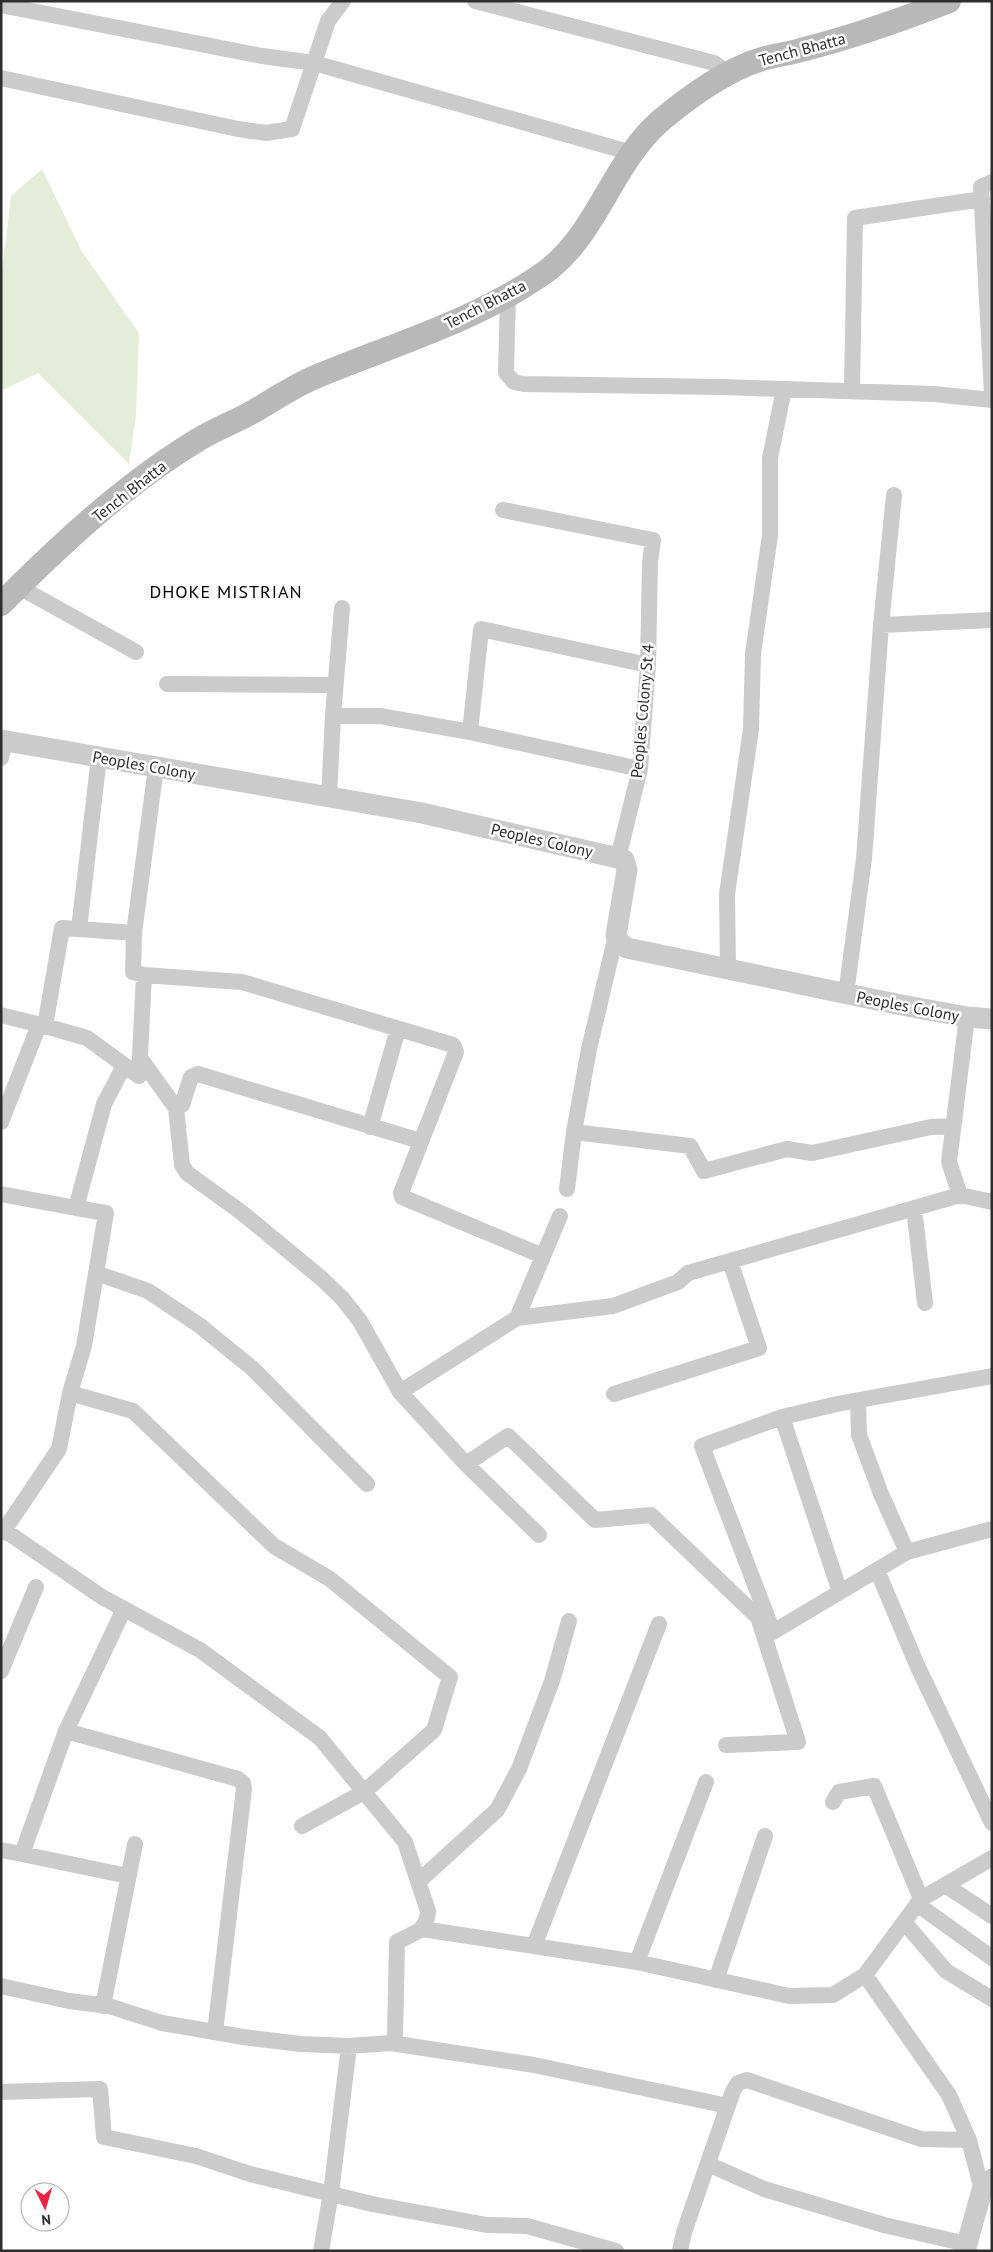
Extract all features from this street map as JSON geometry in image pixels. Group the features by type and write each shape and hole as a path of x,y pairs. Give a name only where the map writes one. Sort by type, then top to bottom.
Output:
{"main road":[{"name":"Tench Bhatta","path":"1,604 100,512 151,472 202,438 311,379 472,314 546,272 578,240 632,153 658,123 728,73 761,59 841,39 949,1"}],"street":[{"path":"1,78 238,129 266,133 292,129 328,21 343,1"},
{"path":"475,1 714,63 728,73"},
{"path":"1,5 253,54 314,63 632,153"},
{"path":"992,182 981,187 992,394"},
{"path":"852,391 855,218 982,199"},
{"path":"508,295 506,374 514,382 523,384 852,391 934,394 992,400"},
{"path":"728,969 727,894 751,729 753,654 770,535 770,458 784,389"},
{"path":"846,994 864,859 881,625 894,495"},
{"name":"Peoples Colony St 4","path":"503,510 653,540 650,562 648,665 640,769 618,858"},
{"path":"19,586 136,652"},
{"path":"329,797 335,684 342,608"},
{"path":"881,625 992,620"},
{"path":"470,732 481,629 648,665"},
{"path":"167,684 335,684"},
{"path":"333,716 380,716 470,732 640,769"},
{"name":"Peoples Colony","path":"3,746 99,757 422,813 618,858"},
{"path":"79,929 99,757"},
{"path":"156,767 134,933 133,972 242,982 453,1045 456,1048 401,1193 402,1197 542,1256"},
{"path":"567,1189 574,1132 589,1049 616,935 627,870 624,860 618,858"},
{"path":"1,1122 42,1026 62,928 134,933"},
{"name":"Peoples Colony","path":"616,935 627,948 967,1018 992,1019"},
{"path":"1,1015 87,1038 139,1076 144,974"},
{"path":"960,1195 949,1162 967,1018"},
{"path":"370,1126 398,1029"},
{"path":"140,1058 176,1108 182,1165 187,1173 241,1212 321,1278 342,1298 360,1321 400,1392 466,1464 539,1535"},
{"path":"76,1208 104,1104 124,1066"},
{"path":"176,1108 182,1105 191,1077 198,1074 420,1141"},
{"path":"574,1132 690,1146 704,1171 787,1149 812,1153 931,1127 953,1126"},
{"path":"1,1194 106,1214 84,1346 70,1393 58,1449 2,1532 10,1534 102,1597 200,1650 320,1738 405,1842 428,1911 428,1922 422,1928 397,1942 395,2037 391,2043"},
{"path":"400,1392 516,1318 613,1306 678,1282 688,1273 960,1195 992,1202"},
{"path":"914,1208 926,1303"},
{"path":"516,1318 560,1216"},
{"path":"614,1394 759,1348 730,1261"},
{"path":"96,1273 148,1291 199,1325 252,1368 367,1484"},
{"path":"773,1632 702,1446 782,1417 858,1400 992,1376"},
{"path":"70,1393 133,1411 274,1546 330,1579 450,1677 434,1730 364,1792 302,1826"},
{"path":"858,1400 859,1435 881,1494 907,1552"},
{"path":"782,1417 840,1592"},
{"path":"466,1464 508,1436 595,1520 652,1515 773,1632"},
{"path":"773,1632 907,1552 992,1529"},
{"path":"877,1570 917,1665 992,1823"},
{"path":"1,1671 36,1587"},
{"path":"22,1854 66,1730 124,1609"},
{"path":"726,1745 798,1742 759,1618"},
{"path":"419,1881 497,1810 519,1769 552,1681 569,1622"},
{"path":"534,1946 659,1624"},
{"path":"66,1730 238,1779 243,1783 244,1789 214,2032"},
{"path":"637,1962 706,1782"},
{"path":"832,1802 839,1792 874,1786 919,1901 992,1958"},
{"path":"716,1980 765,1836"},
{"path":"103,2006 135,1844"},
{"path":"1,1850 128,1876"},
{"path":"422,1928 637,1962 789,1996 833,1995 865,1975 919,1901 992,1858"},
{"path":"945,1885 992,1916"},
{"path":"904,1922 946,1971 992,1999"},
{"path":"708,2164 764,2189 966,2247 987,2185 949,2095 865,1975"},
{"path":"2,1987 103,2006 162,2023 214,2032 301,2044 349,2046 391,2043 534,2065 728,2106"},
{"path":"322,2251 349,2046"},
{"path":"680,2251 684,2232 728,2106 738,2084 747,2080 921,2140 969,2140"},
{"path":"1,2092 100,2089 104,2137 196,2156 250,2174 372,2204 487,2225 528,2226 616,2251"}],"green space":[{"path":"42,169 82,252 139,333 136,415 129,464 38,373 1,391 1,278 11,196"}],"district":[{"name":"DHOKE MISTRIAN","path":"226,592"}]}
